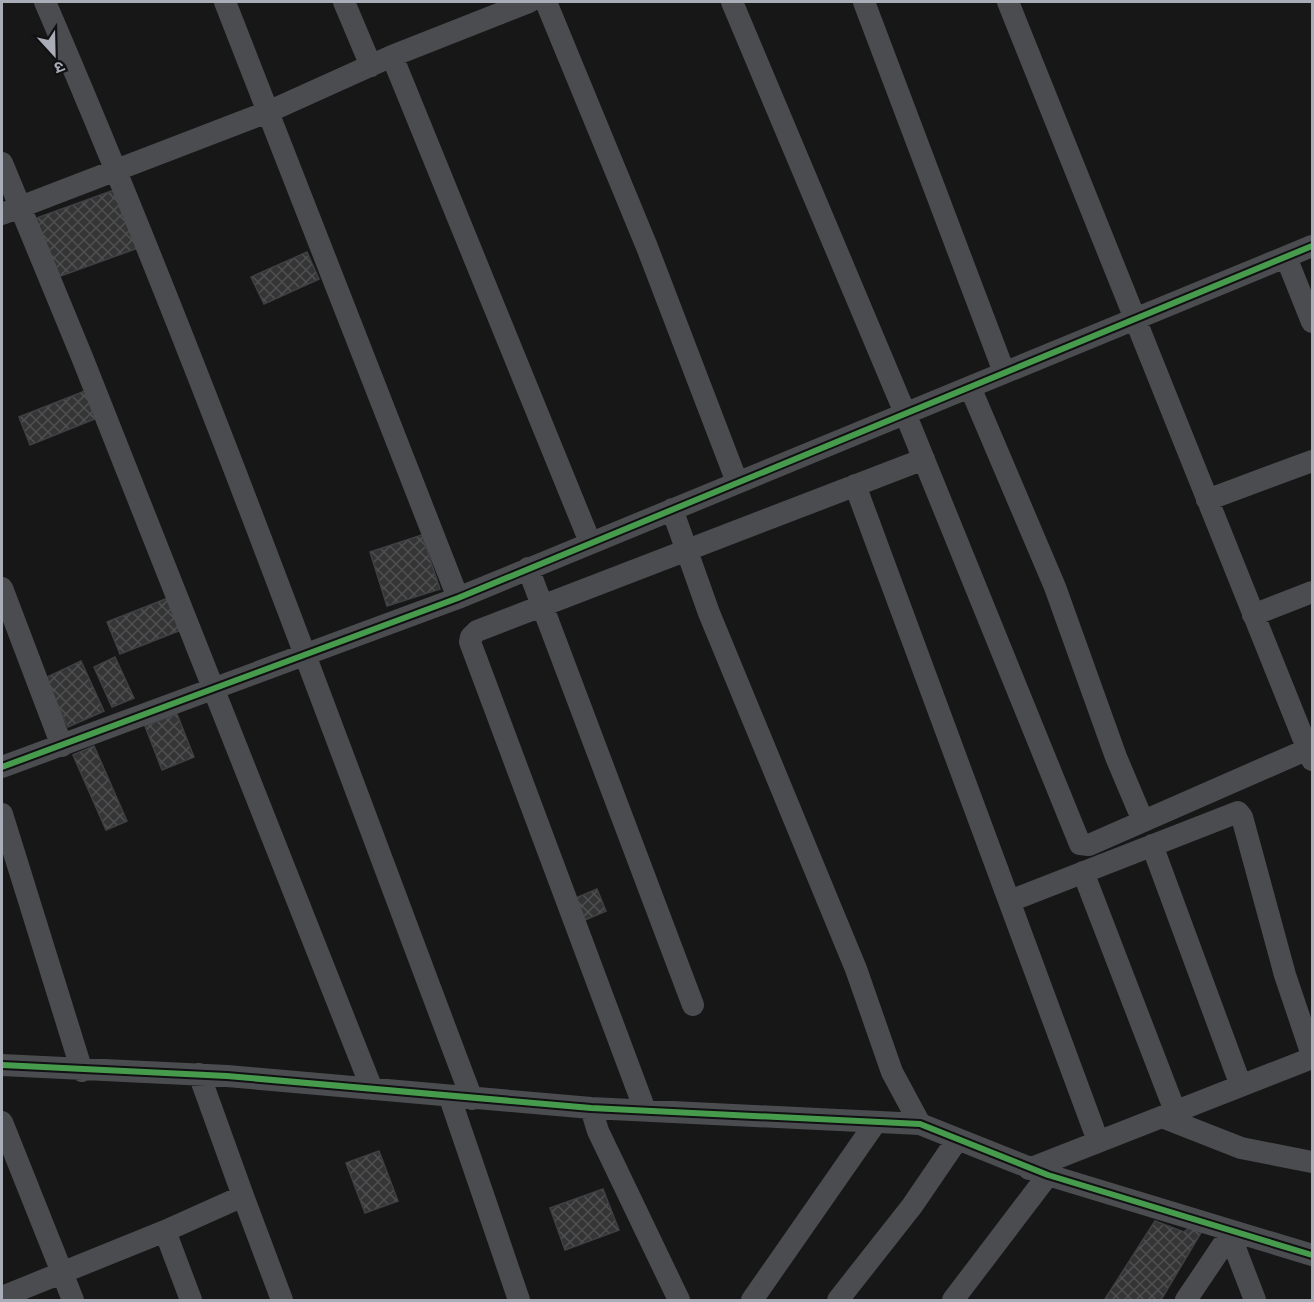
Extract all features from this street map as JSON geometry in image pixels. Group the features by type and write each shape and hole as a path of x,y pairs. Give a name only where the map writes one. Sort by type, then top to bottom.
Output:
{"street":[{"path":"45,2 117,171 305,654 461,1098 519,1300"},
{"path":"225,2 270,111 458,598"},
{"path":"344,2 371,66"},
{"path":"10,211 270,111 392,56 529,2"},
{"path":"546,2 647,247 737,482"},
{"path":"732,2 905,413 1080,844 1089,845 1143,821 1310,755 1306,724 1253,615 1008,2"},
{"path":"864,2 1004,372"},
{"path":"392,56 590,542"},
{"path":"2,163 10,211 214,688 372,1089"},
{"path":"2,767 458,598 1312,246"},
{"path":"1286,257 1312,322"},
{"path":"970,387 1055,587 1116,757 1143,821"},
{"path":"645,1110 470,642 471,637 477,631 543,605 924,459"},
{"path":"1207,500 1312,461"},
{"path":"855,485 1098,1141"},
{"path":"672,509 709,613 856,969 892,1072 920,1124"},
{"path":"528,568 693,1005"},
{"path":"2,588 62,746"},
{"path":"1253,615 1312,591"},
{"path":"953,1300 1039,1172 1098,1141 1312,1057 1285,975 1242,817 1238,812 1010,901"},
{"path":"2,814 82,1071"},
{"path":"1152,845 1241,1086"},
{"path":"1083,872 1169,1114 1241,1148 1312,1162"},
{"path":"2,1065 82,1071 199,1074 591,1108 920,1124 1039,1172 1231,1234 1312,1255"},
{"path":"199,1074 282,1300"},
{"path":"591,1108 598,1131 679,1300"},
{"path":"2,1122 73,1300"},
{"path":"752,1300 876,1122"},
{"path":"838,1300 912,1206 957,1140"},
{"path":"2,1297 165,1231 243,1196"},
{"path":"165,1231 191,1300"},
{"path":"1186,1300 1231,1234"},
{"path":"1231,1234 1255,1300"}],"building":[{"path":"117,189 138,248 55,278 34,219"},
{"path":"307,252 319,279 264,304 251,277"},
{"path":"85,391 97,418 30,445 19,417"},
{"path":"422,535 440,589 387,606 370,552"},
{"path":"168,598 181,630 120,654 107,622"},
{"path":"115,657 134,698 112,707 94,667"},
{"path":"81,661 104,711 68,727 45,678"},
{"path":"177,714 194,757 162,770 145,726"},
{"path":"94,746 127,821 106,830 73,755"},
{"path":"597,889 606,911 578,923 569,901"},
{"path":"379,1151 398,1201 365,1213 346,1163"},
{"path":"603,1189 619,1230 565,1250 550,1208"},
{"path":"1155,1221 1184,1232 1191,1226 1202,1231 1161,1300 1105,1299"}],"cycle path":[{"path":"2,767 458,598 1312,246"},
{"path":"2,1065 227,1076 591,1108 920,1124 1048,1175 1312,1255"}]}
